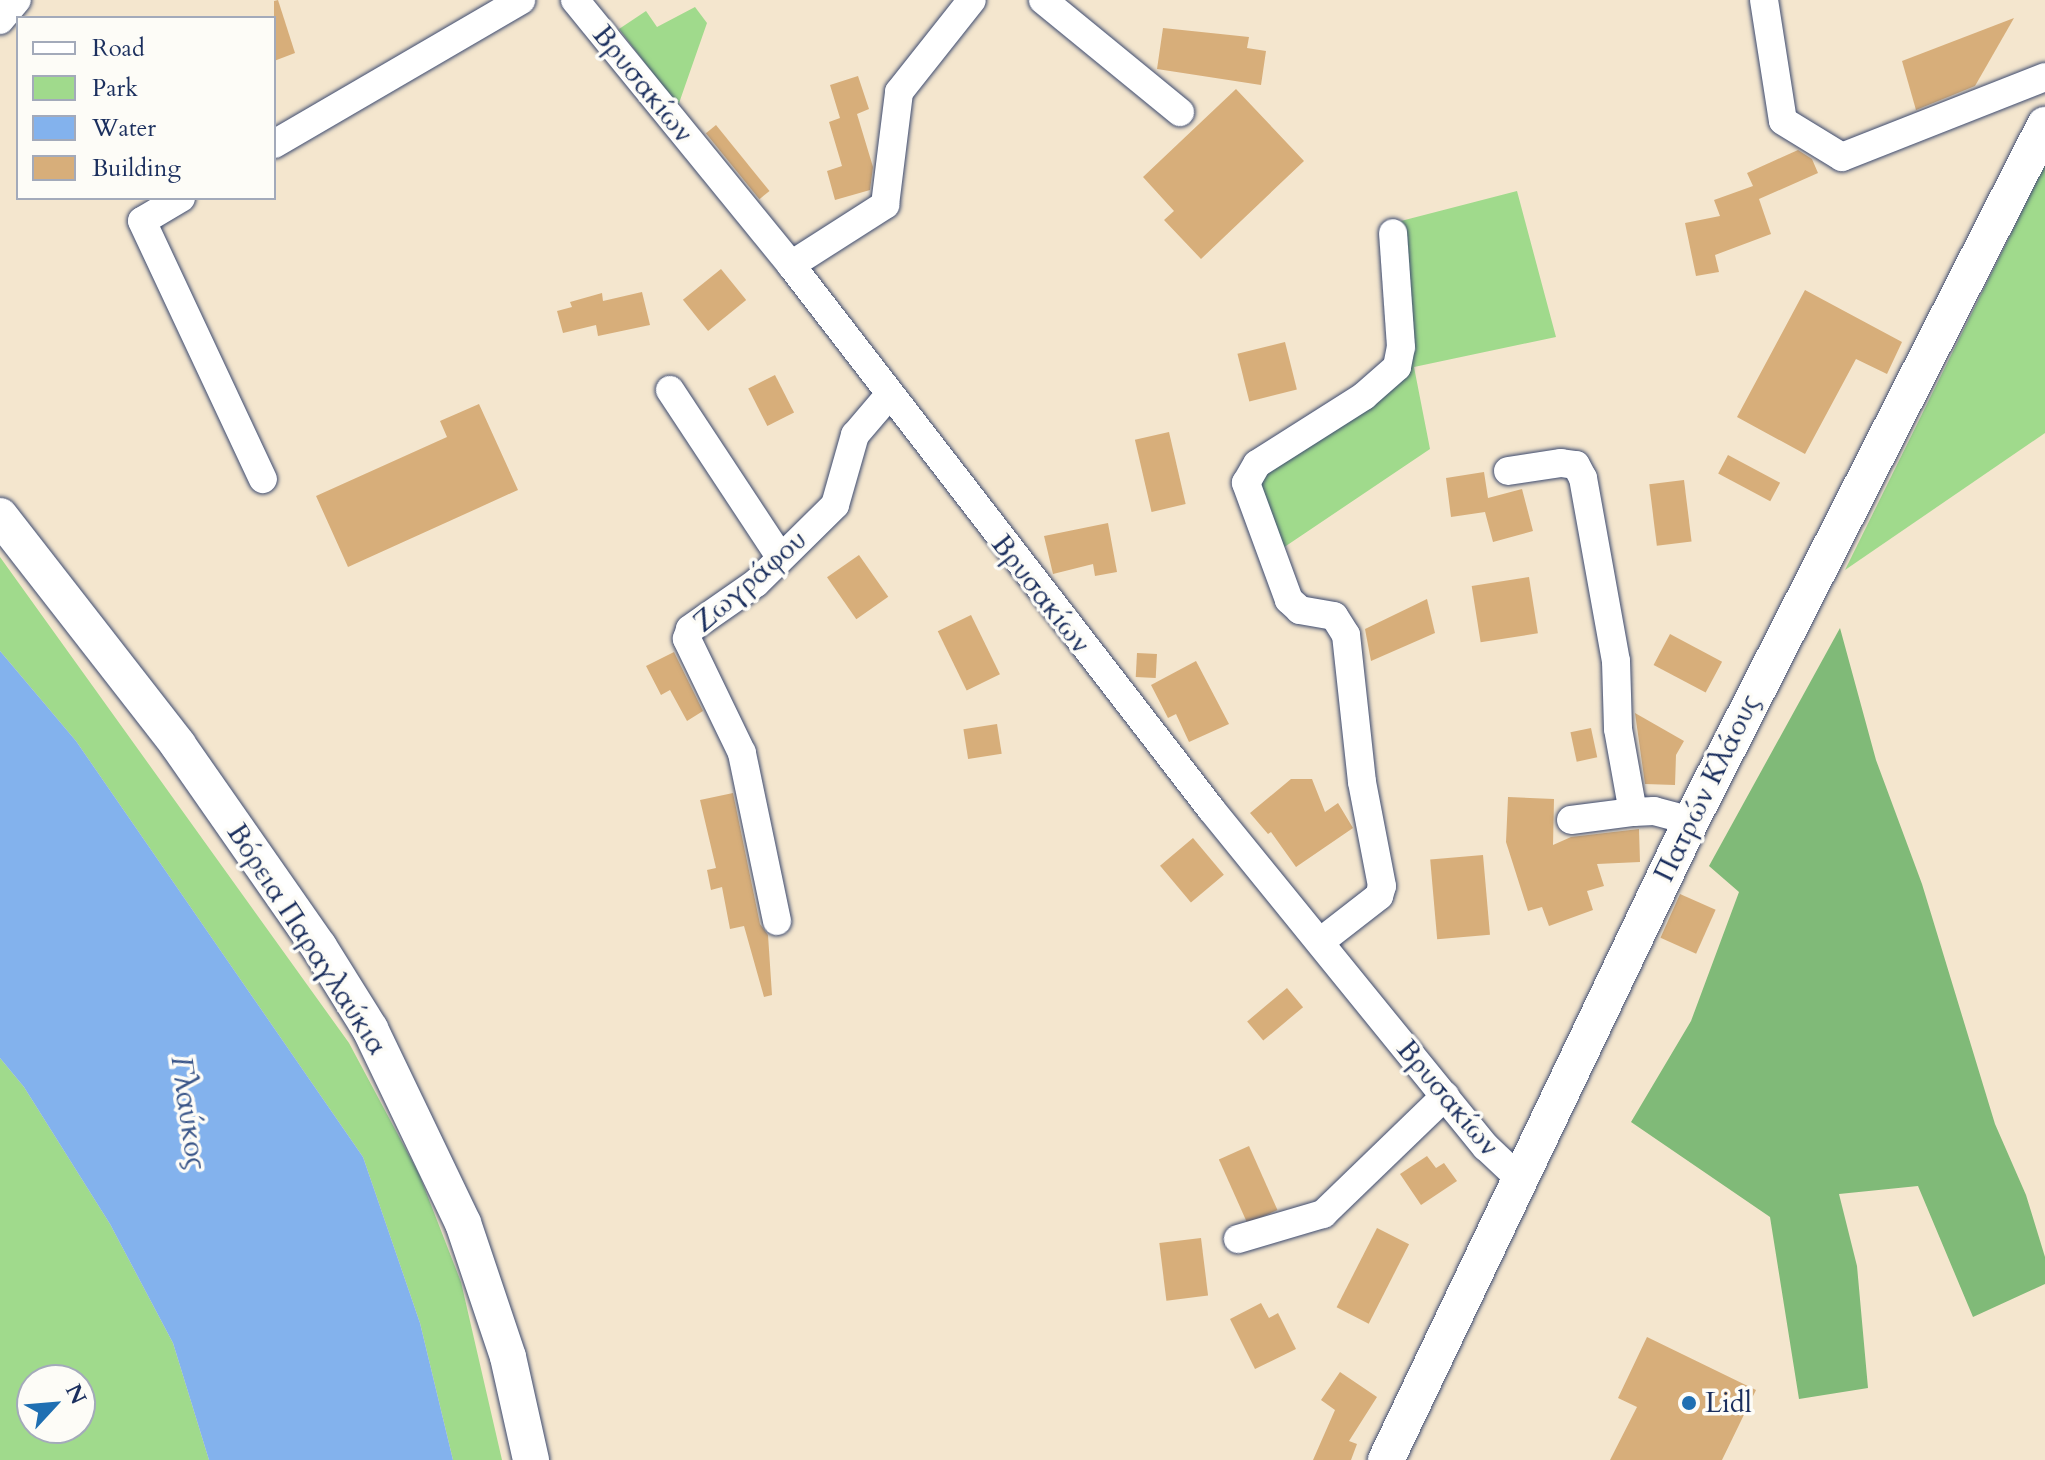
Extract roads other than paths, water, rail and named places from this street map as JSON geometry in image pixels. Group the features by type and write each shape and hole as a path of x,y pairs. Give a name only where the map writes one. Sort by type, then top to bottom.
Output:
{"main road":[{"name":"Πατρών Κλάους","path":"1386,1460 1691,821 2045,125"},
{"name":"Βόρεια Παραγλαύκια","path":"0,516 178,745 370,1029 463,1223 508,1357 531,1460"}],"street":[{"path":"0,20 17,0"},
{"path":"276,143 521,0"},
{"name":"Βρυσακίων","path":"575,0 791,265 1084,649 1445,1096 1520,1179"},
{"path":"791,265 885,205 899,92 972,0"},
{"path":"1043,0 1180,112"},
{"path":"1764,0 1783,121 1842,157 2045,77"},
{"path":"178,200 142,221 263,479"},
{"path":"1320,942 1379,896 1382,886 1362,782 1346,635 1334,616 1300,610 1289,600 1246,483 1257,464 1364,396 1397,367 1401,347 1393,233"},
{"path":"670,390 780,557"},
{"name":"Ζωγράφου","path":"777,921 742,753 687,639 690,629 756,583 835,505 855,435 890,394"},
{"path":"1508,471 1561,463 1576,465 1583,478 1616,661 1618,729 1633,812"},
{"path":"1571,820 1654,811 1691,821"},
{"path":"1238,1239 1323,1214 1445,1096"}],"water":[{"name":"Γλαύκος","path":"0,651 76,741 363,1157 420,1323 453,1460 209,1460 173,1343 110,1224 24,1087 0,1058"}],"place":[{"name":"Lidl","path":"1689,1403"}]}
